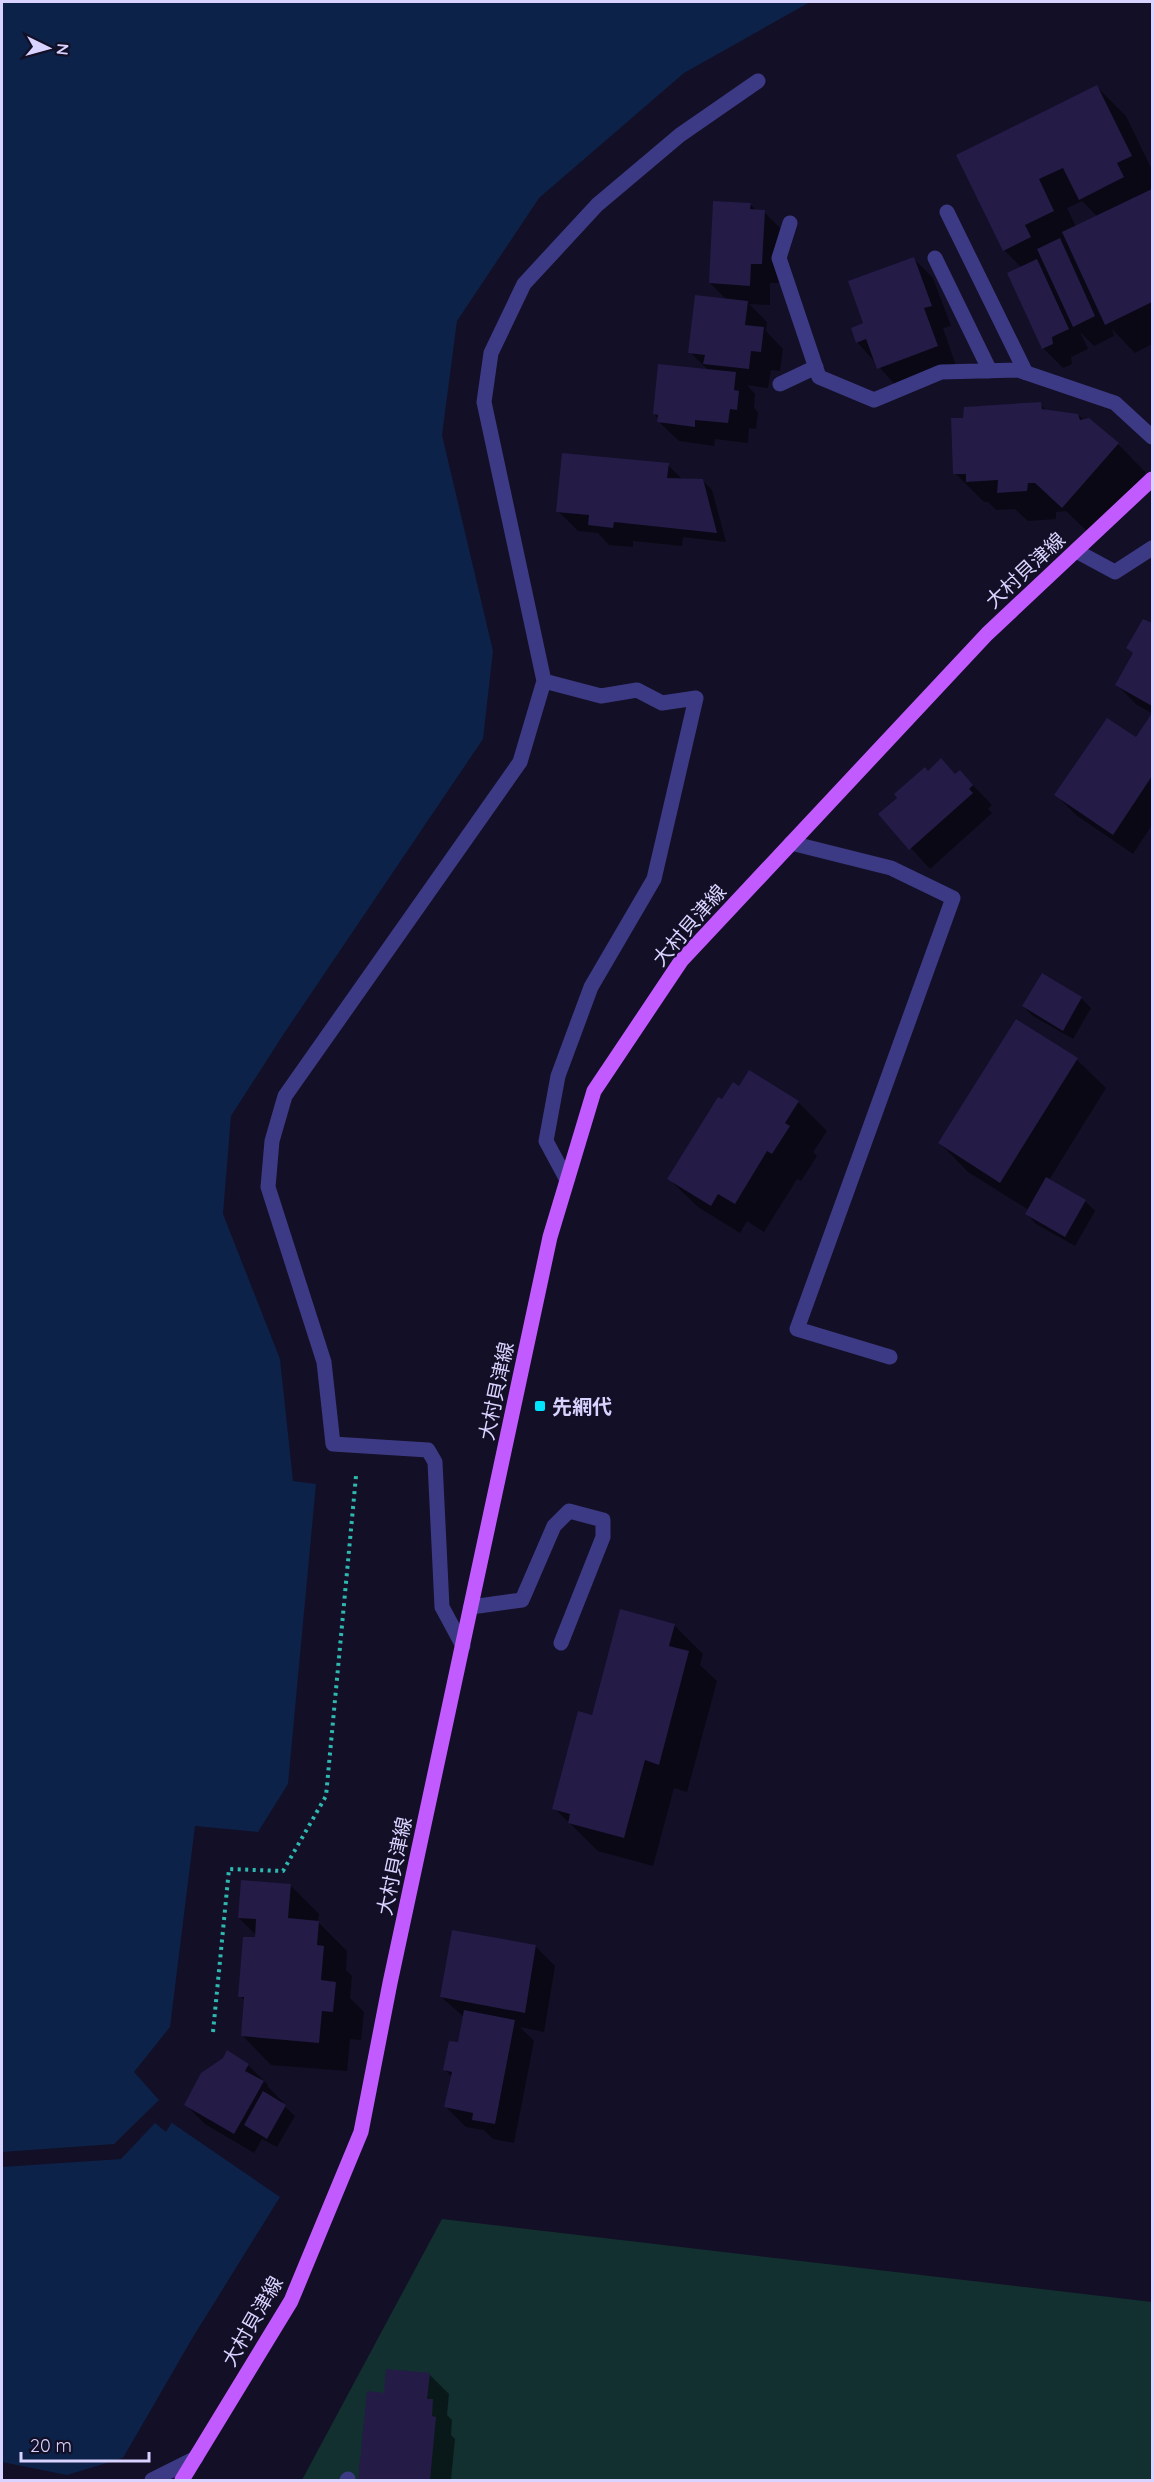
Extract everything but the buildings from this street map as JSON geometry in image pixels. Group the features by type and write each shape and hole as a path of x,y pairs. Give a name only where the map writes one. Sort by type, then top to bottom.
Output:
{"main road":[{"name":"大村貝津線","path":"182,2481 291,2301 361,2132 550,1237 594,1091 681,961 987,634 1152,479"}],"street":[{"path":"463,1646 442,1607 435,1462 428,1450 333,1444 324,1362 268,1187 272,1141 285,1096 520,762 544,681 484,402 491,353 524,284 597,205 680,135 758,81"},
{"path":"947,212 1026,373"},
{"path":"790,223 779,258 819,377 874,400 941,372 1018,370 1115,403 1152,437"},
{"path":"935,258 990,370"},
{"path":"780,384 816,367"},
{"path":"1076,551 1115,572 1150,552"},
{"path":"544,681 601,696 638,690 662,703 696,698 654,879 591,987 558,1076 546,1141 567,1180"},
{"path":"792,843 891,868 953,898 797,1329 890,1357"},
{"path":"471,1607 522,1600 554,1526 569,1511 603,1520 603,1537 561,1643"},
{"path":"152,2481 196,2458"}],"path":[{"path":"213,2032 229,1869 283,1871 326,1796 359,1445"}],"green space":[{"path":"442,2219 1152,2302 1152,2480 302,2480"}],"water":[{"path":"2,2 810,2 684,73 539,198 457,321 442,435 493,651 483,739 231,1116 223,1214 280,1359 293,1481 316,1484 288,1784 258,1832 195,1826 170,2027 134,2072 159,2100 172,2123 280,2197 193,2337 123,2458 67,2475 2,2462"}],"pier":[{"path":"159,2100 172,2122 166,2132 155,2123 121,2159 2,2167 2,2152 114,2144"}],"place":[{"name":"先網代","path":"540,1406"}]}
